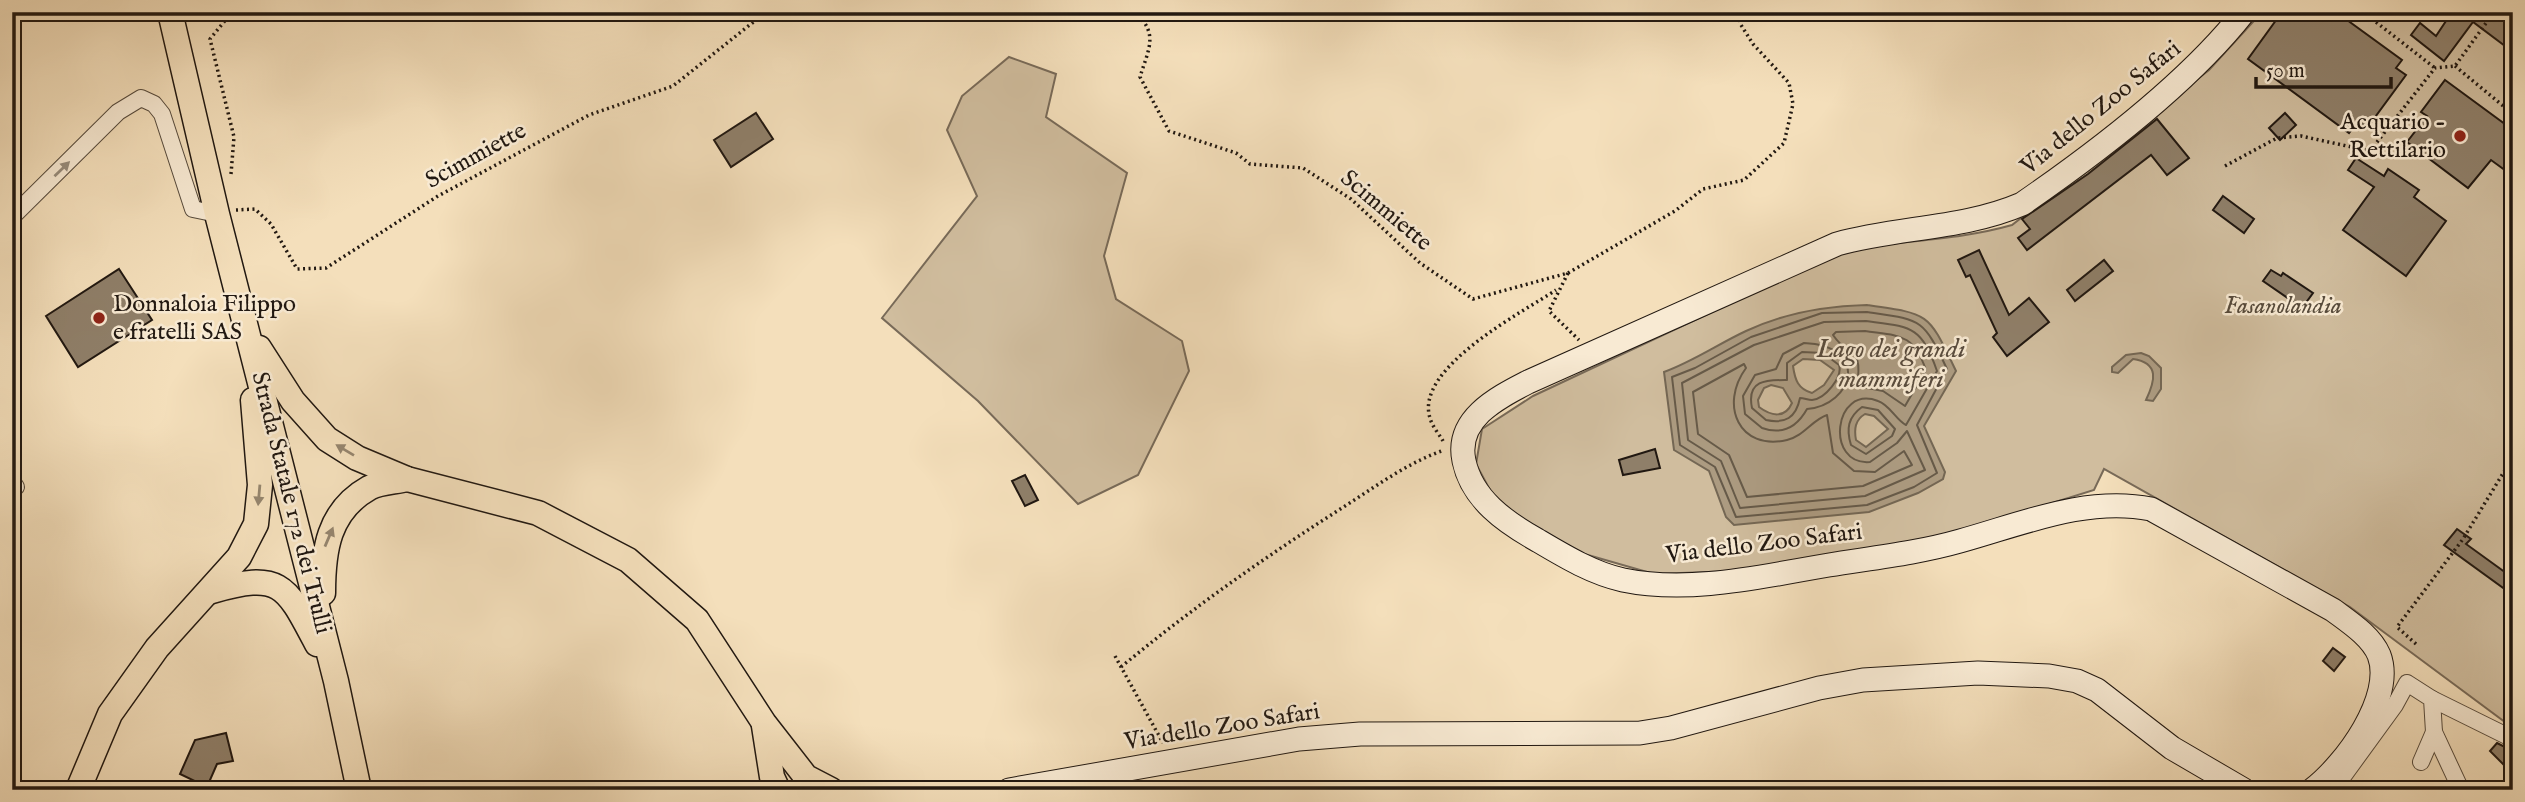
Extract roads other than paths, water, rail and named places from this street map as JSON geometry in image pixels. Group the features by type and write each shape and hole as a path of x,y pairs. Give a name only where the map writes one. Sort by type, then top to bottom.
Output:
{"main road":[{"name":"Strada Statale 172 dei Trulli","path":"170,12 214,202 336,681 359,790"},
{"path":"247,330 293,401 327,439 357,458 407,479 538,513 628,560 696,620 807,784 831,790"},
{"path":"78,790 110,714 157,648 212,591 239,557 256,524 260,485 247,330"},
{"path":"323,629 323,551 338,516 369,488 407,479"},
{"path":"212,591 244,581 264,581 279,586 292,598 336,681"},
{"path":"764,723 773,786"}],"street":[{"name":"Via dello Zoo Safari","path":"2244,12 2185,76 2022,204 1973,219 1894,230 1837,244 1495,399 1478,414 1466,432 1462,444 1471,486 1491,509 1529,536 1578,564 1622,579 1661,584 1710,583 1952,544 2092,506 2131,505 2151,509 2333,610 2359,629 2378,654 2384,680 2370,716 2346,757 2312,790"},
{"path":"12,217 118,112 141,99 154,104 162,114 193,209 214,202"},
{"name":"Via dello Zoo Safari","path":"1009,790 1299,739 1360,734 1640,733 1671,729 1819,688 1863,680 2006,674 2049,676 2087,685 2172,748 2244,790"},
{"path":"2327,790 2339,782 2395,705 2407,683 2432,699 2513,739"},
{"path":"2432,699 2434,732 2461,790"},
{"path":"2421,762 2434,732"}],"water":[{"name":"Lago dei grandi mammiferi","path":"1867,305 1916,315 1925,320 1939,337 1956,371 1924,426 1945,472 1943,479 1918,493 1869,512 1734,525 1726,517 1709,471 1674,450 1664,372 1775,319 1820,309","holes":["1803,359 1820,360 1834,370 1824,385 1812,393 1800,386 1795,376 1793,366","1771,385 1783,388 1792,403 1786,412 1777,414 1759,407 1758,400 1764,388","1865,414 1874,416 1888,429 1866,447 1856,440 1856,425"]},
{"path":"2141,353 2149,356 2161,368 2161,389 2153,401 2146,400 2153,380 2148,364 2133,359 2118,373 2112,372 2112,367 2126,355"}],"place":[{"name":"Acquario - Rettilario","path":"2460,136"},
{"name":"Donnaloia Filippo e fratelli SAS","path":"99,318"}],"park label":[{"name":"Fasanolandia","path":"2283,306"}]}
